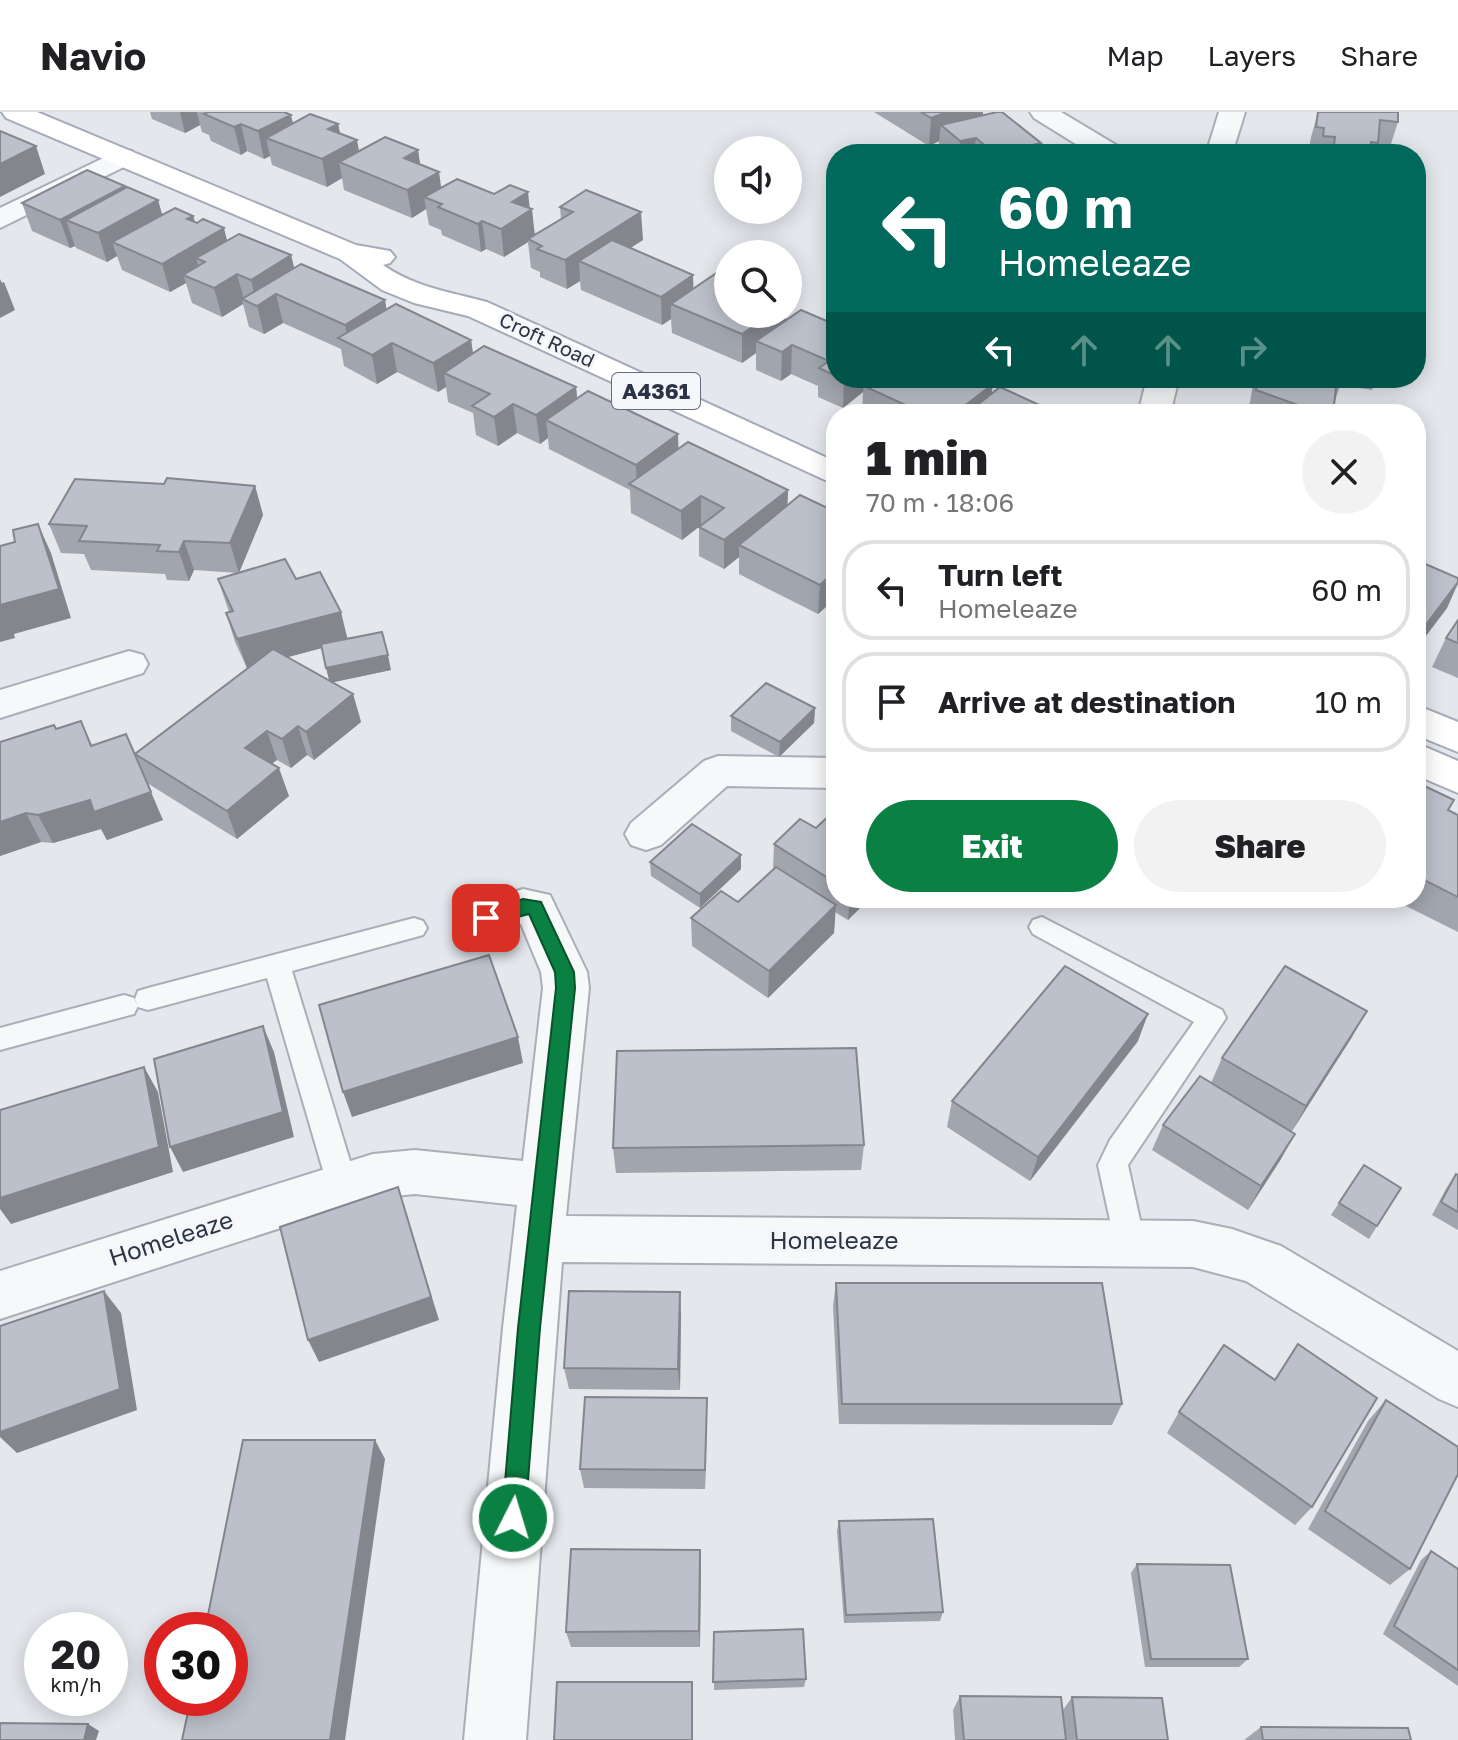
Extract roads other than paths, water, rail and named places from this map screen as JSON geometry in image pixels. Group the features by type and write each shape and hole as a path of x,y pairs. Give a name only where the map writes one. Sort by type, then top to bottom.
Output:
{"main road":[{"name":"Croft Road","path":"15,112 350,253 371,274 420,296 476,308 826,470"},
{"path":"1426,724 1458,738"},
{"path":"1426,763 1458,778"}],"street":[{"path":"1043,112 1095,144"},
{"path":"1222,144 1232,112"},
{"path":"0,219 122,157"},
{"path":"0,704 129,664"},
{"path":"646,834 718,771 826,773"},
{"path":"486,918 523,906 535,907 564,972 566,988 539,1239 495,1740"},
{"name":"Homeleaze","path":"0,1295 373,1176 415,1172 545,1186"},
{"name":"Homeleaze","path":"539,1239 1193,1244 1232,1252 1263,1263 1458,1381"}],"lane":[{"path":"1042,927 1212,1018 1120,1149 1113,1165 1130,1243"},
{"path":"0,1039 414,928"},
{"path":"277,966 342,1184"}]}
